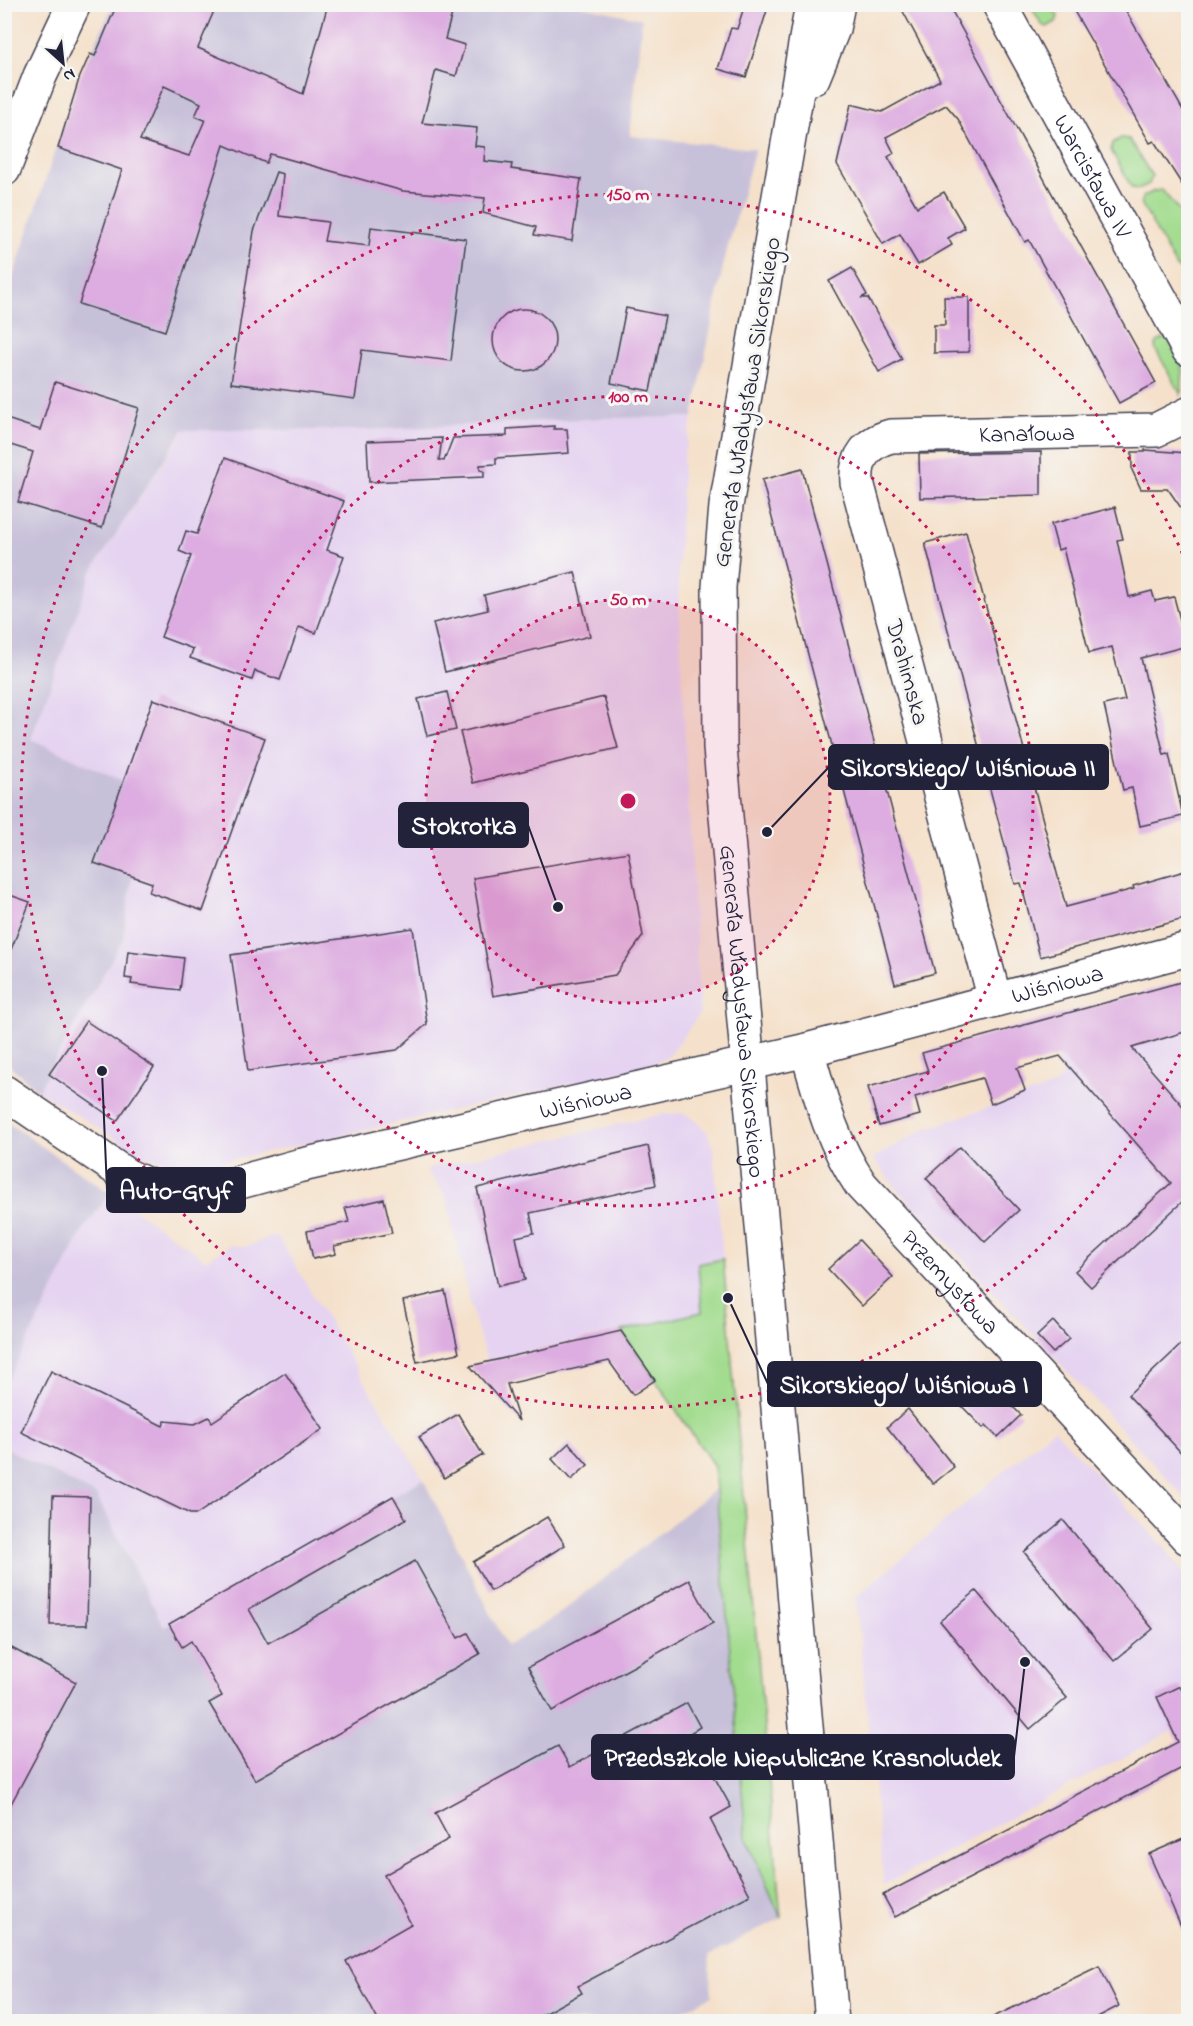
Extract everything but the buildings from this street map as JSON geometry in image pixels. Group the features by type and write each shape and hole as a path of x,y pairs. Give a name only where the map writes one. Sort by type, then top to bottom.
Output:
{"street":[{"path":"4,169 40,76 74,4"},
{"name":"Generała Władysława Sikorskiego","path":"812,4 726,506 719,586 720,748 832,2022"},
{"path":"789,135 833,28 838,4"},
{"name":"Warcisława IV","path":"999,4 1188,349"},
{"name":"Kanałowa","path":"865,450 881,439 891,436 1156,430 1188,414"},
{"name":"Drahimska","path":"865,450 857,467 857,482 995,1000"},
{"name":"Wiśniowa","path":"4,1092 126,1175 152,1187 190,1193 211,1190 298,1166 807,1050 1188,949"},
{"name":"Przemysłowa","path":"807,1050 831,1132 861,1185 1188,1538"}],"shaded area":[{"path":"574,4 642,19 630,136 755,149 724,261 693,417 603,418 367,430 183,430 92,571 31,739 123,781 161,794 132,877 123,939 38,1091 5,1061 5,301 79,79 113,5"},
{"path":"693,417 683,458 678,574 700,1013 669,1056 645,1067 213,1164 174,1164 142,1155 38,1091 123,939 132,877 161,794 123,781 31,739 92,571 184,430 367,430 603,418"},
{"path":"1188,980 1188,1501 897,1189 873,1158 925,1129 1053,1086 1063,1076 1047,1018"},
{"path":"683,1113 696,1120 707,1132 713,1146 723,1259 698,1264 702,1312 487,1361 472,1311 446,1197 426,1169 662,1114"},
{"path":"5,1121 110,1193 83,1230 5,1386"},
{"path":"110,1193 206,1260 231,1245 245,1247 277,1235 423,1479 164,1627 96,1495 5,1447 4,1386 83,1230"},
{"path":"1054,1429 1165,1548 1188,1580 1188,1723 884,1885 856,1597"},
{"path":"4,1447 96,1495 164,1627 423,1479 507,1646 557,1616 715,1489 746,1837 781,1918 709,1956 712,1996 668,2018 669,2021 5,2021"}],"green space":[{"path":"1030,5 1051,5 1058,16 1056,22 1047,27 1042,25"},
{"path":"1121,138 1129,139 1152,176 1149,184 1138,189 1132,188 1111,150 1113,143"},
{"path":"1162,190 1188,222 1188,269 1182,270 1176,267 1141,203 1143,197 1154,191"},
{"path":"1167,337 1183,369 1181,395 1155,348 1157,342"},
{"path":"723,1259 781,1918 746,1837 714,1466 622,1331 702,1312 698,1264"}],"place":[{"name":"Sikorskiego/ Wiśniowa II","path":"767,832"},
{"name":"Stokrotka","path":"558,907"},
{"name":"Auto-Gryf","path":"102,1071"},
{"name":"Sikorskiego/ Wiśniowa I","path":"728,1298"},
{"name":"Przedszkole Niepubliczne Krasnoludek","path":"1025,1662"}]}
